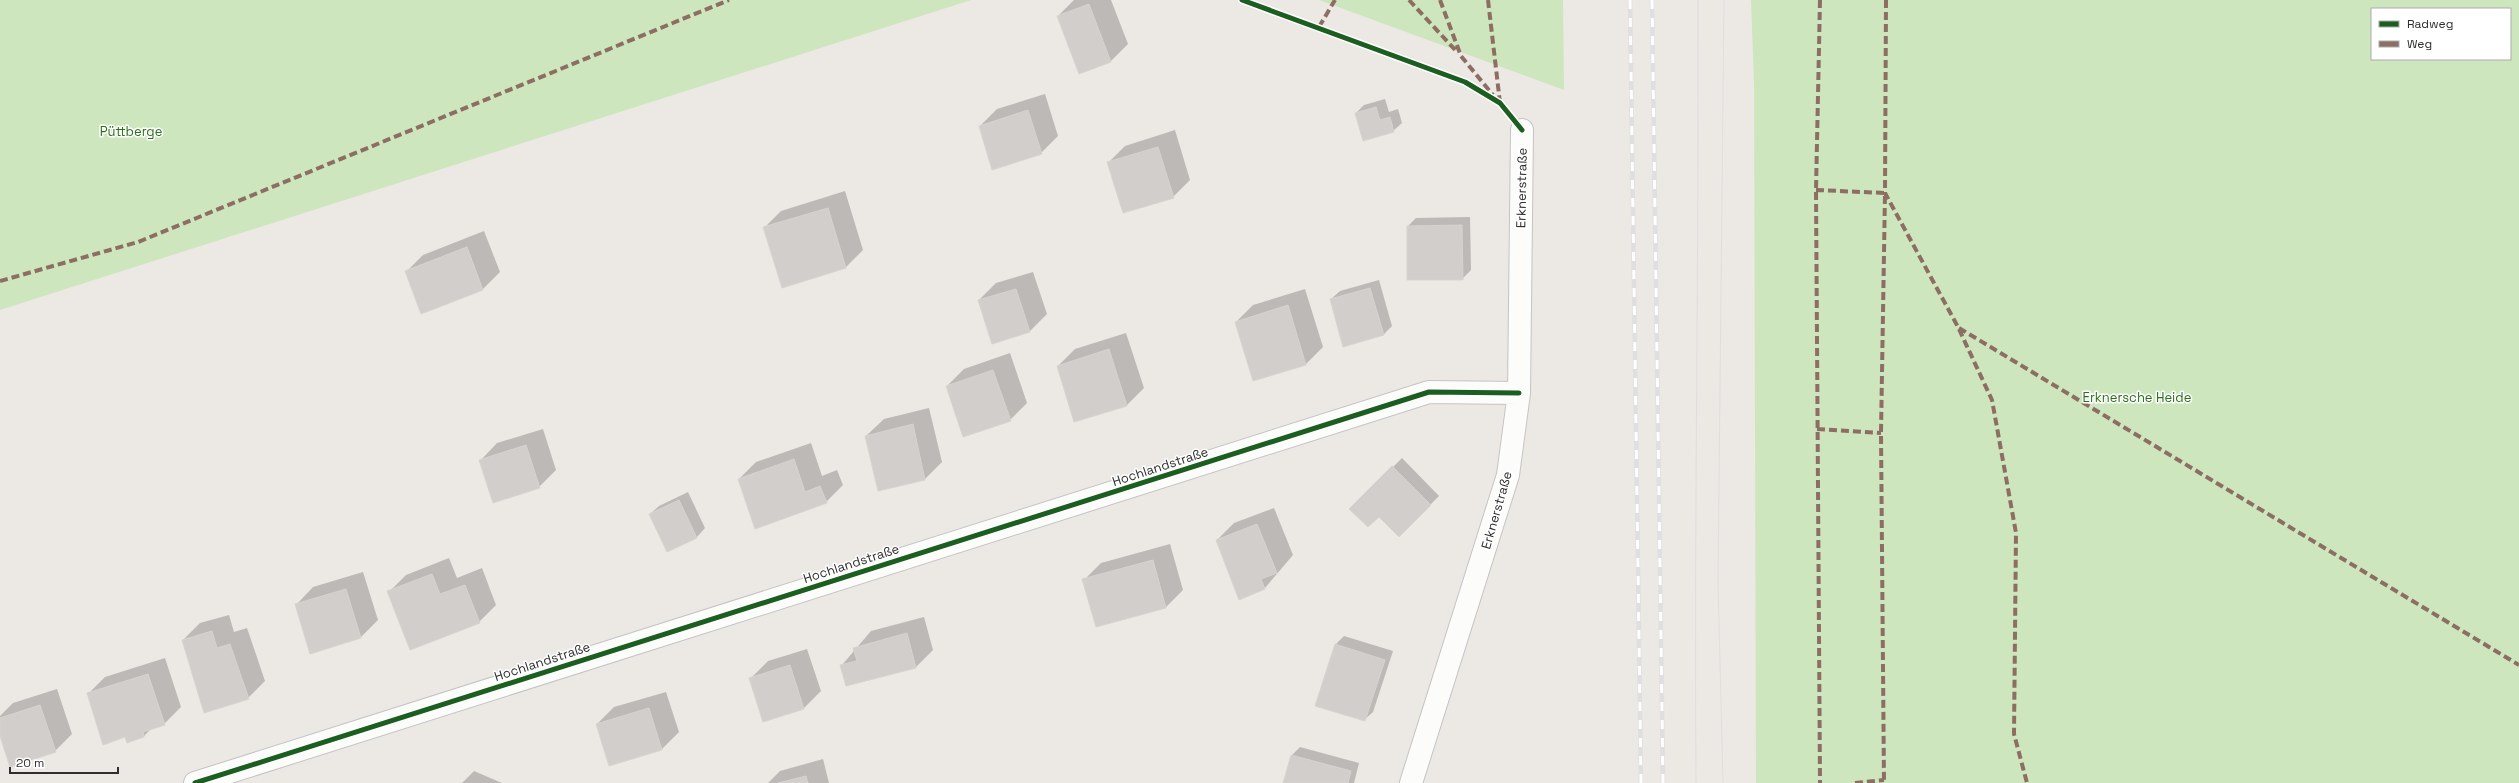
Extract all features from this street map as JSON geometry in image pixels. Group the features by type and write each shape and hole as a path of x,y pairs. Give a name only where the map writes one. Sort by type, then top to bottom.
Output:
{"street":[{"name":"Erknerstraße","path":"1411,783 1508,475 1519,393 1522,130"},
{"name":"Hochlandstraße","path":"195,783 221,779 1428,392 1519,393"}],"green space":[{"name":"Püttberge","path":"0,0 971,0 0,310"},
{"path":"1319,0 1563,0 1564,90"},
{"name":"Erknersche Heide","path":"1751,0 2519,0 2519,783 1756,783 1754,82"}],"building":[{"path":"1089,4 1111,62 1079,74 1057,16"},
{"path":"1376,107 1380,120 1390,117 1394,132 1363,141 1355,113"},
{"path":"1028,110 1042,154 992,170 979,126"},
{"path":"1158,147 1174,198 1123,213 1107,162"},
{"path":"828,208 846,268 782,288 763,227"},
{"path":"1462,225 1463,280 1407,280 1407,226"},
{"path":"467,247 483,290 421,314 405,271"},
{"path":"1370,288 1384,335 1343,347 1330,299"},
{"path":"1016,289 1030,332 992,344 978,300"},
{"path":"1288,305 1306,365 1253,381 1235,322"},
{"path":"1109,349 1127,406 1074,422 1057,366"},
{"path":"993,370 1011,421 963,437 946,386"},
{"path":"913,424 925,480 878,491 865,436"},
{"path":"526,445 540,488 493,503 479,460"},
{"path":"794,459 805,492 820,486 827,503 755,529 738,479"},
{"path":"1392,466 1431,505 1399,537 1379,517 1368,527 1349,509"},
{"path":"679,500 697,538 667,552 649,514"},
{"path":"1257,524 1277,573 1261,579 1265,589 1239,600 1216,540"},
{"path":"1153,560 1166,608 1096,627 1082,579"},
{"path":"432,574 440,594 465,585 480,623 410,650 387,591"},
{"path":"346,589 361,638 310,654 295,604"},
{"path":"212,631 217,648 230,644 249,699 204,713 182,640"},
{"path":"907,633 916,668 846,686 840,665 857,661 853,648"},
{"path":"1335,644 1385,660 1365,721 1315,706"},
{"path":"790,665 804,709 763,722 749,678"},
{"path":"148,674 165,725 143,732 144,737 127,743 125,737 103,745 87,693"},
{"path":"40,705 56,752 10,767 0,736 0,718"},
{"path":"649,708 662,750 609,766 596,724"},
{"path":"1291,755 1351,771 1348,783 1283,783"},
{"path":"806,776 808,783 778,783"}],"tram line":[{"path":"1696,783 1698,0"},
{"path":"1723,783 1718,583 1724,0"}],"railway":[{"path":"1630,0 1641,783"},
{"path":"1652,0 1663,783"}],"marked path":[{"path":"0,281 138,242 729,0"},
{"path":"1319,27 1335,0"},
{"path":"1409,0 1458,53"},
{"path":"1440,0 1461,56 1493,95"},
{"path":"1488,0 1500,103"},
{"path":"1820,0 1816,190 1820,783"},
{"path":"1886,0 1885,193 1958,327 1992,400 2016,533 2014,734 2027,783"},
{"path":"1816,190 1885,193 1881,433 1884,783"},
{"path":"1959,328 2519,665"},
{"path":"1817,429 1881,433"},
{"path":"1855,783 1884,780"}],"cycle path":[{"path":"1242,0 1465,82 1500,103 1522,130"},
{"path":"195,783 1429,392 1519,393"}]}
